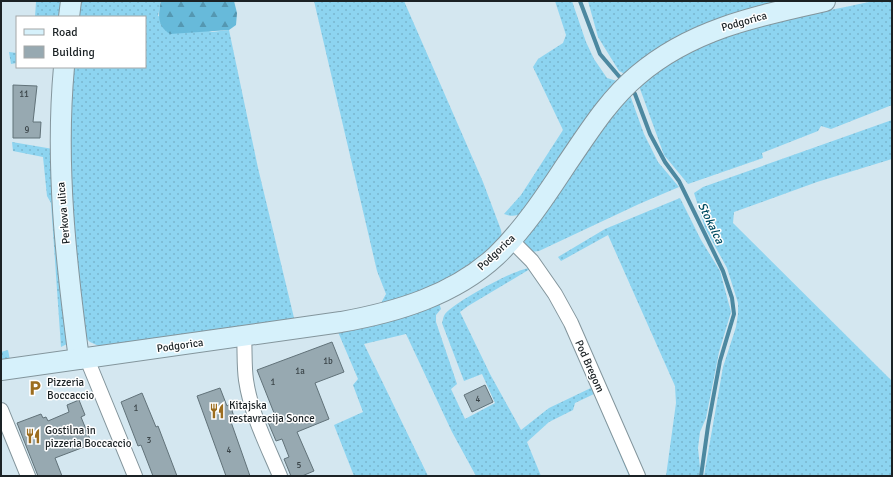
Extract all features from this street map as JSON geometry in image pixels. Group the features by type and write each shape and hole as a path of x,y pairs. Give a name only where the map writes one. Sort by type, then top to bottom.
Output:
{"main road":[{"path":"69,16 71,1"},
{"name":"Podgorica","path":"1,370 360,318 396,310 417,303 449,288 477,271 495,257 511,240 539,205 590,129 618,95 637,76 674,50 724,26 824,1"},
{"name":"Perkova ulica","path":"64,68 61,100 60,177 70,289 83,359"}],"street":[{"name":"Pod Bregom","path":"511,240 532,261 555,294 571,323 638,476"},
{"path":"244,336 246,379 249,394 260,428 280,476"},
{"path":"83,359 135,476"},
{"path":"1,410 28,476"}],"shaded area":[{"path":"34,1 62,1 61,16 35,16 36,2"},
{"path":"77,1 161,1 158,16 212,32 229,30 258,168 295,322 101,347 90,342 85,337 68,212 69,68 146,68 146,16 75,16"},
{"path":"314,1 404,1 483,182 501,230 502,237 478,258 439,284 380,305 386,294 377,271"},
{"path":"555,1 572,1 586,42 594,59 607,78 617,81 523,213 509,216 504,214 521,195 563,130 533,67 538,59 563,43 566,35"},
{"path":"588,1 780,1 716,19 697,27 662,47 625,74 619,71 598,37"},
{"path":"874,1 892,1 892,105 831,129 821,126 818,131 762,153 763,158 688,184 664,155 639,86 671,62 698,47 722,38 772,22"},
{"path":"9,52 16,53 16,63 11,64"},
{"path":"630,95 644,134 658,162 679,187 539,251 531,252 523,247 525,238 605,126"},
{"path":"892,120 892,159 817,182 734,212 733,223 892,381 892,476 704,476 723,367 736,327 738,303 727,268 705,228 694,193 703,187"},
{"path":"12,142 53,149 67,344 61,347 51,203 47,196 43,157 13,151"},
{"path":"680,198 701,240 720,271 731,312 719,352 706,418 700,432 698,448 700,468 699,476 666,476 676,403 675,386 608,235 561,261 558,257 605,229"},
{"path":"530,269 460,312 490,374 521,430 549,408 595,386 634,476 629,476 594,394 575,403 573,410 549,422 527,442 541,476 476,476 452,432 406,334 364,344 428,476 354,476 334,425 363,412 353,385 358,379 338,332 439,303 441,309 436,315 436,322 457,384 451,389 465,419 495,403 482,374 464,381 442,323 444,316 451,308 485,287 521,270"},
{"path":"8,350 10,360 1,362 1,352"}],"green space":[{"path":"161,1 234,1 237,13 236,25 229,30 170,34 161,24 159,11"}],"building":[{"path":"13,85 37,86 33,122 41,122 40,138 13,138"},
{"path":"332,342 344,372 315,383 329,419 297,432 314,471 302,476 291,476 284,459 289,457 282,439 276,441 268,422 276,418 257,370"},
{"path":"485,385 493,402 472,412 464,395"},
{"path":"220,388 227,406 230,404 234,417 230,419 250,476 226,476 197,396"},
{"path":"142,393 156,427 158,426 177,476 153,476 141,445 138,446 121,402"},
{"path":"79,400 85,415 81,417 92,444 55,458 62,476 38,476 17,423 41,414 43,418 46,417 48,421 69,412 67,405"}],"waterway":[{"name":"Stokalca","path":"580,1 600,54 623,81"},
{"name":"Stokalca","path":"630,89 635,94 650,134 665,162 679,181 723,271 732,298 734,314 720,361 708,426 701,476"}],"place":[{"name":"Pizzeria Boccaccio","path":"35,388"},
{"name":"Kitajska restavracija Sonce","path":"217,411"},
{"name":"Gostilna in pizzeria Boccaccio","path":"33,436"}]}
